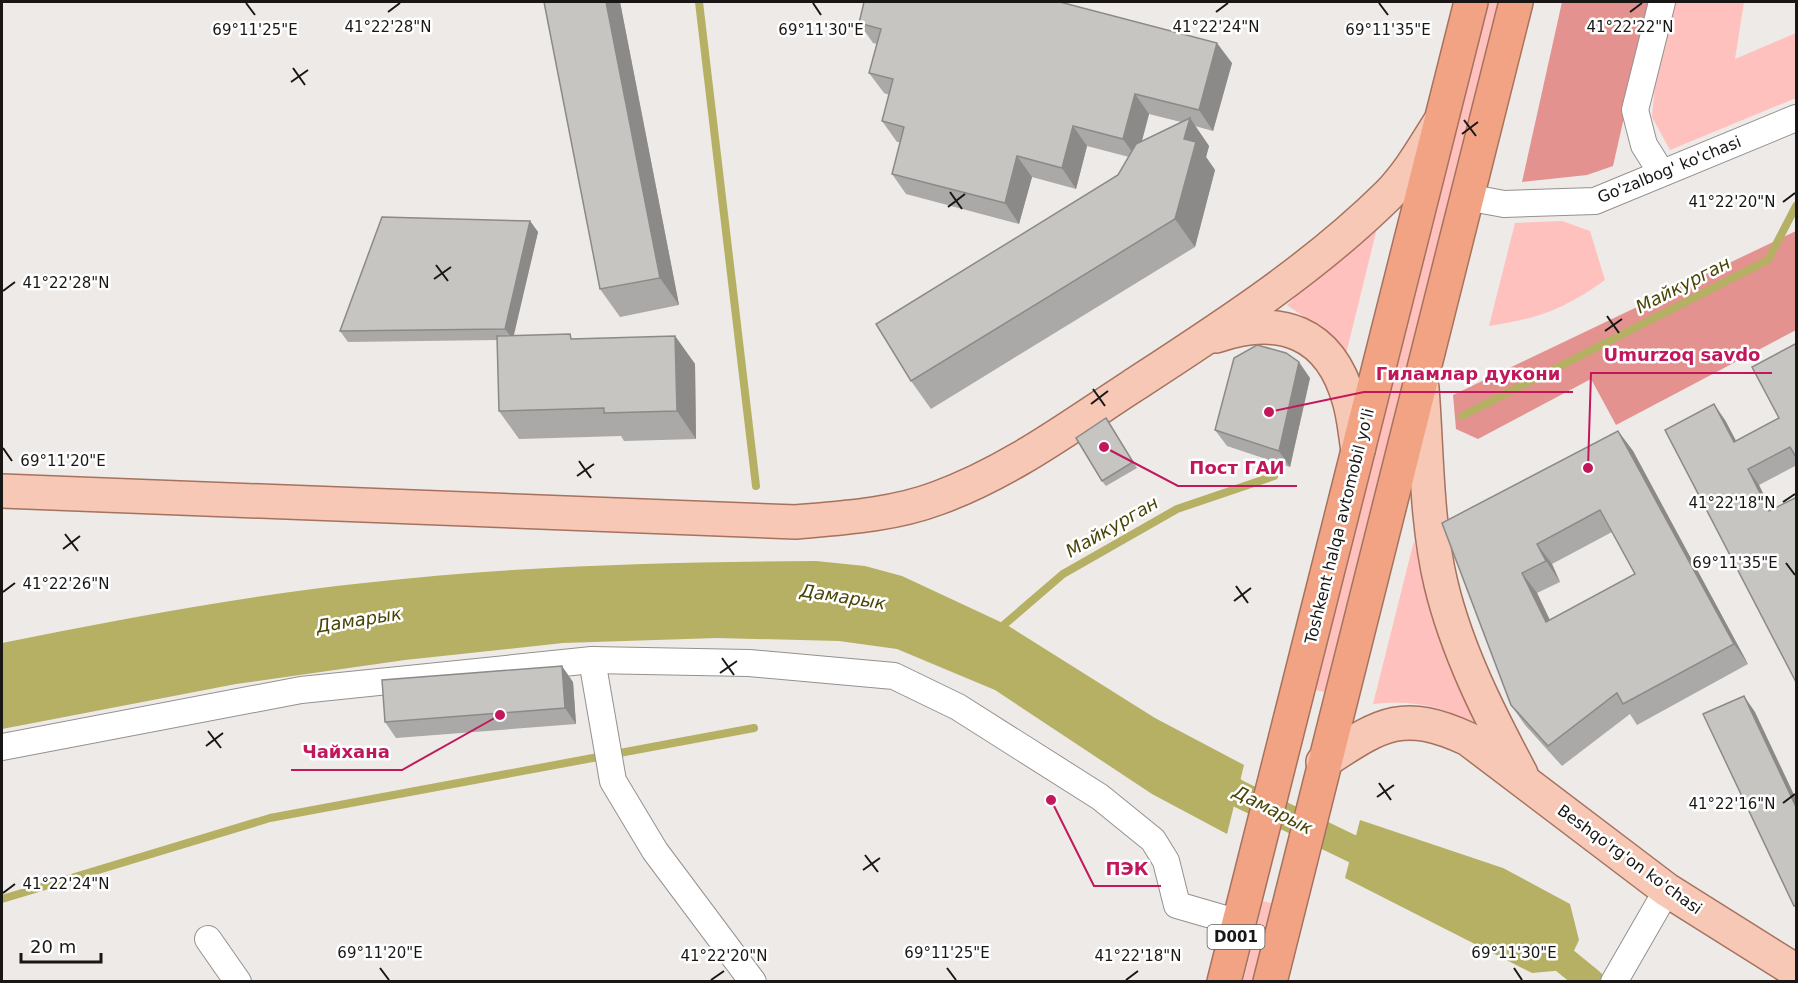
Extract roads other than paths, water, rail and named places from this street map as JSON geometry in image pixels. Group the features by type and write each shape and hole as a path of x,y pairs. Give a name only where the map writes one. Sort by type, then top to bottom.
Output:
{"highway":[{"name":"Toshkent halqa avtomobil yo'li","path":"1224,981 1471,2"},
{"name":"D001","path":"1270,981 1323,762 1516,2"}],"main road":[{"path":"2,491 796,522 858,517 936,499 1014,464 1201,341 1306,268 1389,194 1441,121"},
{"path":"1201,341 1228,332 1255,328 1282,327 1296,330 1308,337 1332,362 1343,382 1350,400 1358,450"},
{"name":"Beshqo'rg'on ko'chasi","path":"1421,377 1433,536 1441,586 1480,696 1526,784"},
{"name":"Beshqo'rg'on ko'chasi","path":"1323,762 1365,735 1387,725 1421,723 1439,725 1468,739 1667,890 1797,971"}],"street":[{"path":"1661,172 1644,145 1635,110 1662,2"},
{"name":"Go'zalbog' ko'chasi","path":"1466,197 1504,204 1595,201 1797,118"},
{"path":"2,747 301,690 592,660 750,663 894,676 958,707 1100,797 1153,840 1166,861 1178,905 1239,923"},
{"path":"592,660 613,781 655,850 753,981"},
{"path":"1614,981 1667,890"},
{"path":"208,939 237,981"}],"water":[{"path":"816,561 865,566 902,576 1007,625 1155,718 1244,765 1227,834 1152,794 995,690 897,649 839,641 717,638 563,643 405,660 236,684 2,729 2,643 227,601 420,577 590,566"},
{"path":"1360,820 1503,868 1570,904 1579,940 1565,970 1532,973 1345,878"}],"waterway":[{"path":"699,2 756,486"},
{"name":"Майкурган","path":"1462,416 1768,260 1796,206"},
{"name":"Майкурган","path":"999,629 1063,574 1177,509 1274,476"},
{"path":"2,899 270,818 754,728"},
{"name":"Дамарык","path":"1207,774 1237,793 1384,864"},
{"name":"Дамарык","path":"1539,943 1553,951 1591,982"}],"place":[{"name":"Гиламлар дукони","path":"1269,412"},
{"name":"Пост ГАИ","path":"1104,447"},
{"name":"Umurzoq savdo","path":"1588,468"},
{"name":"Чайхана","path":"500,715"},
{"name":"ПЭК","path":"1051,800"}]}
